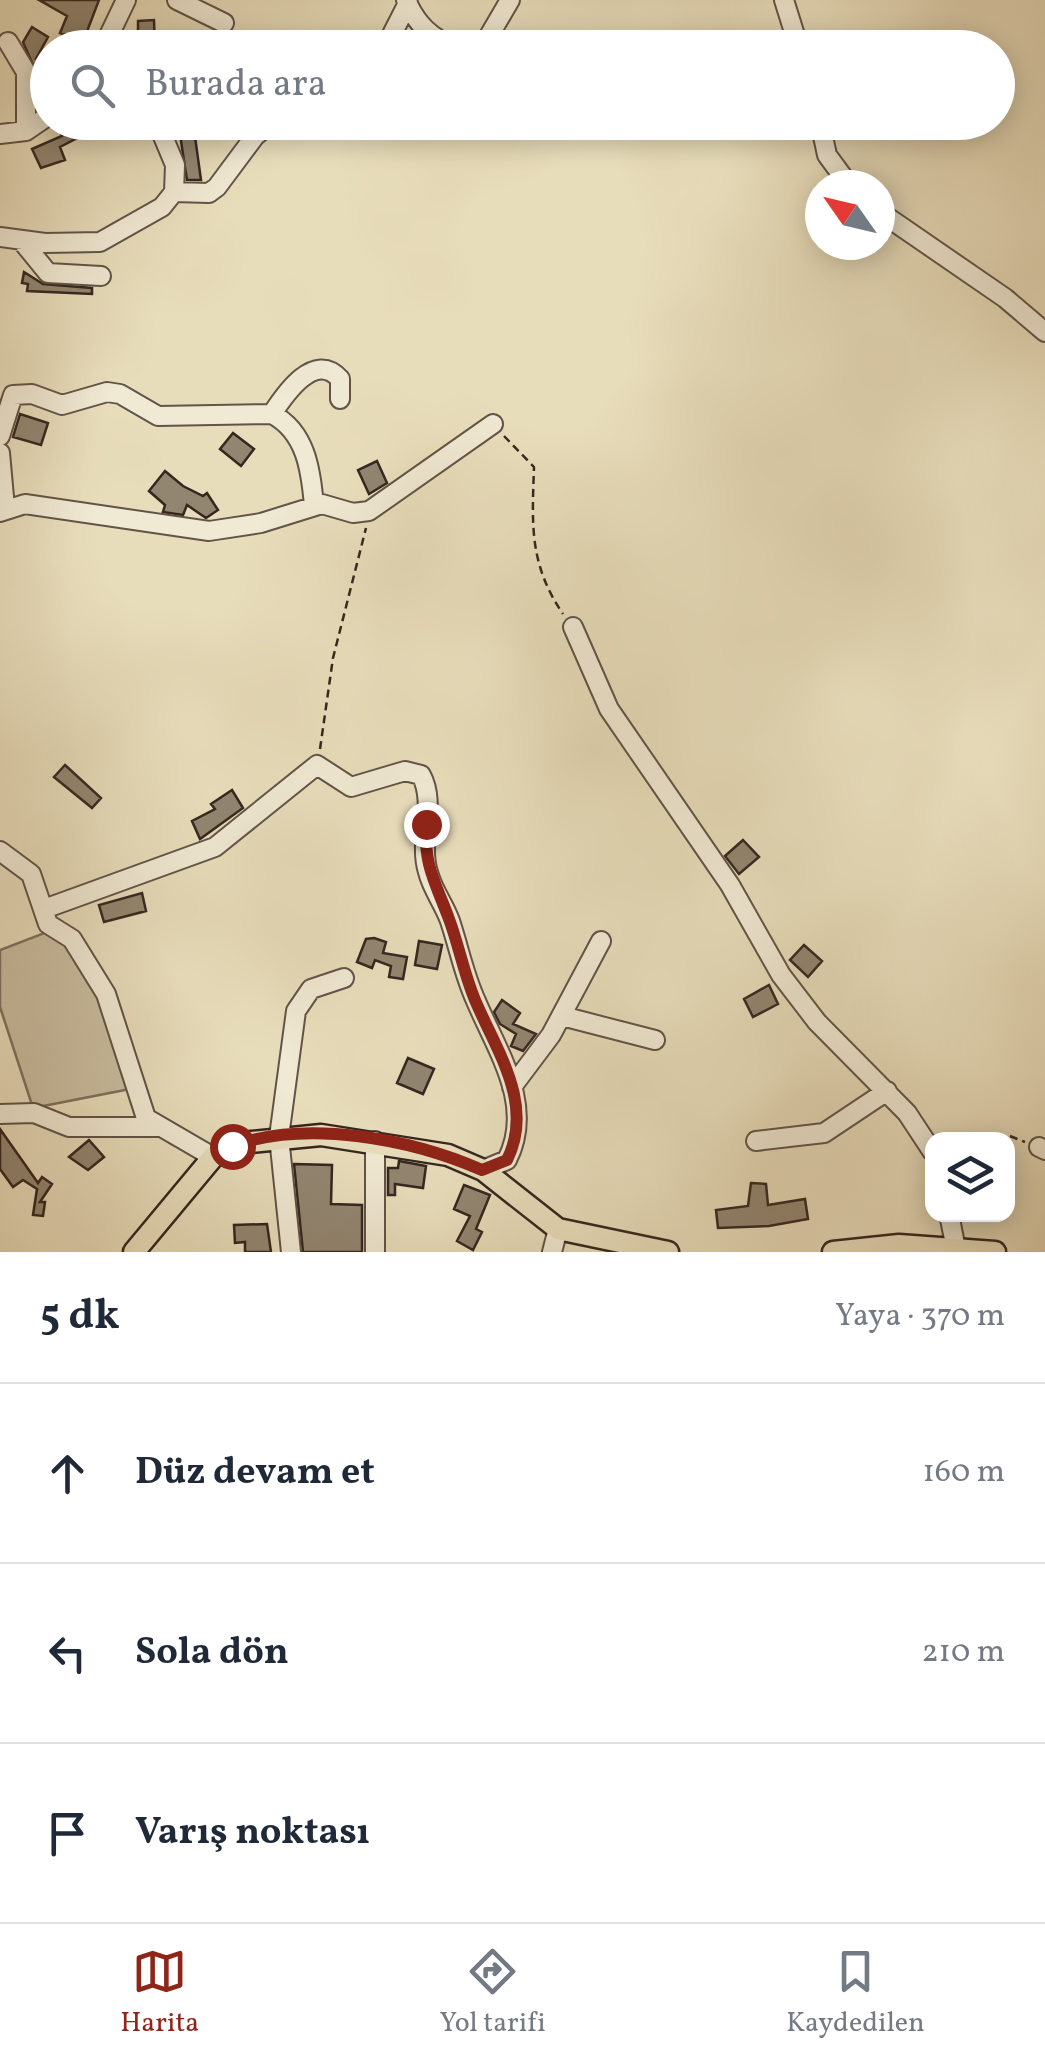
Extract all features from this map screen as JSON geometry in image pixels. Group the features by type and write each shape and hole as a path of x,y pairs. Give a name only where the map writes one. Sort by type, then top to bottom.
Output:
{"main road":[{"path":"134,1252 213,1157 241,1143 279,1136 321,1135 448,1155 482,1170 558,1229 668,1252"},
{"path":"833,1252 995,1252"}],"street":[{"path":"112,30 126,0"},
{"path":"177,0 224,24"},
{"path":"492,30 510,0"},
{"path":"784,0 793,30"},
{"path":"393,30 407,2 427,30"},
{"path":"8,42 26,72 26,131"},
{"path":"0,134 30,128"},
{"path":"0,237 100,242 162,207 174,192 175,165 164,140"},
{"path":"174,192 209,193 217,188 253,140"},
{"path":"824,140 827,155 838,170"},
{"path":"895,222 1005,298 1045,332"},
{"path":"22,240 48,272 101,276"},
{"path":"272,414 298,380 319,370 330,370 340,379 340,399"},
{"path":"0,436 13,395 32,394 62,405 107,392 120,394 158,416 272,414 285,422 302,444 311,470 314,506"},
{"path":"0,453 2,510 42,506 209,532 261,523 314,506 368,512 493,424"},
{"path":"573,627 609,709 730,885 781,976 817,1022 888,1091 925,1141"},
{"path":"44,910 215,847 317,764 351,787 405,771 421,775 429,790 428,872 512,1087 513,1148 498,1167 482,1170"},
{"path":"0,851 31,874 48,924 72,939 106,994 146,1118 213,1157"},
{"path":"512,1087 562,1016 601,940"},
{"path":"291,1252 279,1136 299,1002 310,990 344,978"},
{"path":"562,1016 655,1040"},
{"path":"756,1141 824,1133 888,1091"},
{"path":"0,1114 34,1113 69,1127 160,1127"},
{"path":"374,1141 375,1252"},
{"path":"949,1222 950,1249"},
{"path":"552,1252 558,1229"}],"path":[{"path":"493,424 534,467 532,523 538,571 573,627"},
{"path":"317,764 333,658 362,555 368,512"}],"shaded area":[{"path":"47,932 59,935 108,1007 130,1089 33,1108 0,1007 0,950"}],"building":[{"path":"39,0 99,0 88,30 61,30 67,16"},
{"path":"154,20 154,30 138,30 138,21"},
{"path":"30,30 30,58 23,42"},
{"path":"53,140 73,140 60,147 65,160 41,168 32,149"},
{"path":"181,140 195,140 201,180 187,180"},
{"path":"24,272 43,284 92,288 92,294 27,291 28,284 22,283"},
{"path":"20,414 48,423 41,445 13,437"},
{"path":"233,433 254,449 241,466 220,449"},
{"path":"377,461 387,483 369,494 358,470"},
{"path":"165,471 183,486 203,496 207,493 218,510 206,518 187,505 183,515 163,512 165,505 149,491"},
{"path":"65,765 101,798 92,808 54,777"},
{"path":"232,790 243,808 200,839 192,821 215,809 211,804"},
{"path":"743,840 759,857 739,874 725,856"},
{"path":"142,893 146,911 104,922 99,905"},
{"path":"366,939 386,942 383,953 407,957 403,979 389,977 391,966 375,960 372,968 357,962"},
{"path":"419,941 442,945 437,969 415,965"},
{"path":"804,945 822,961 808,977 790,960"},
{"path":"769,985 778,1004 753,1017 744,999"},
{"path":"502,1000 520,1013 513,1024 536,1034 523,1051 511,1046 516,1034 500,1024 494,1012"},
{"path":"408,1058 434,1069 423,1094 397,1083"},
{"path":"0,1129 38,1183 42,1177 52,1184 40,1202 45,1202 43,1216 33,1215 37,1189 23,1180 13,1187 0,1169"},
{"path":"89,1140 104,1157 88,1170 69,1157"},
{"path":"399,1161 426,1166 423,1188 395,1184 395,1195 388,1195 388,1168 398,1168"},
{"path":"294,1164 332,1165 331,1204 362,1205 362,1252 303,1252"},
{"path":"751,1183 766,1184 768,1205 805,1199 808,1219 769,1226 718,1228 716,1210 748,1206"},
{"path":"464,1185 490,1195 476,1229 482,1232 473,1250 457,1241 470,1216 454,1209"},
{"path":"267,1224 271,1252 245,1252 245,1242 235,1243 234,1225"}],"route":[{"path":"232,1146 279,1136 321,1135 448,1155 482,1170 498,1167 507,1160 513,1148 516,1106 509,1069 476,1002 458,957 450,921 428,872 424,849 426,824"}]}
